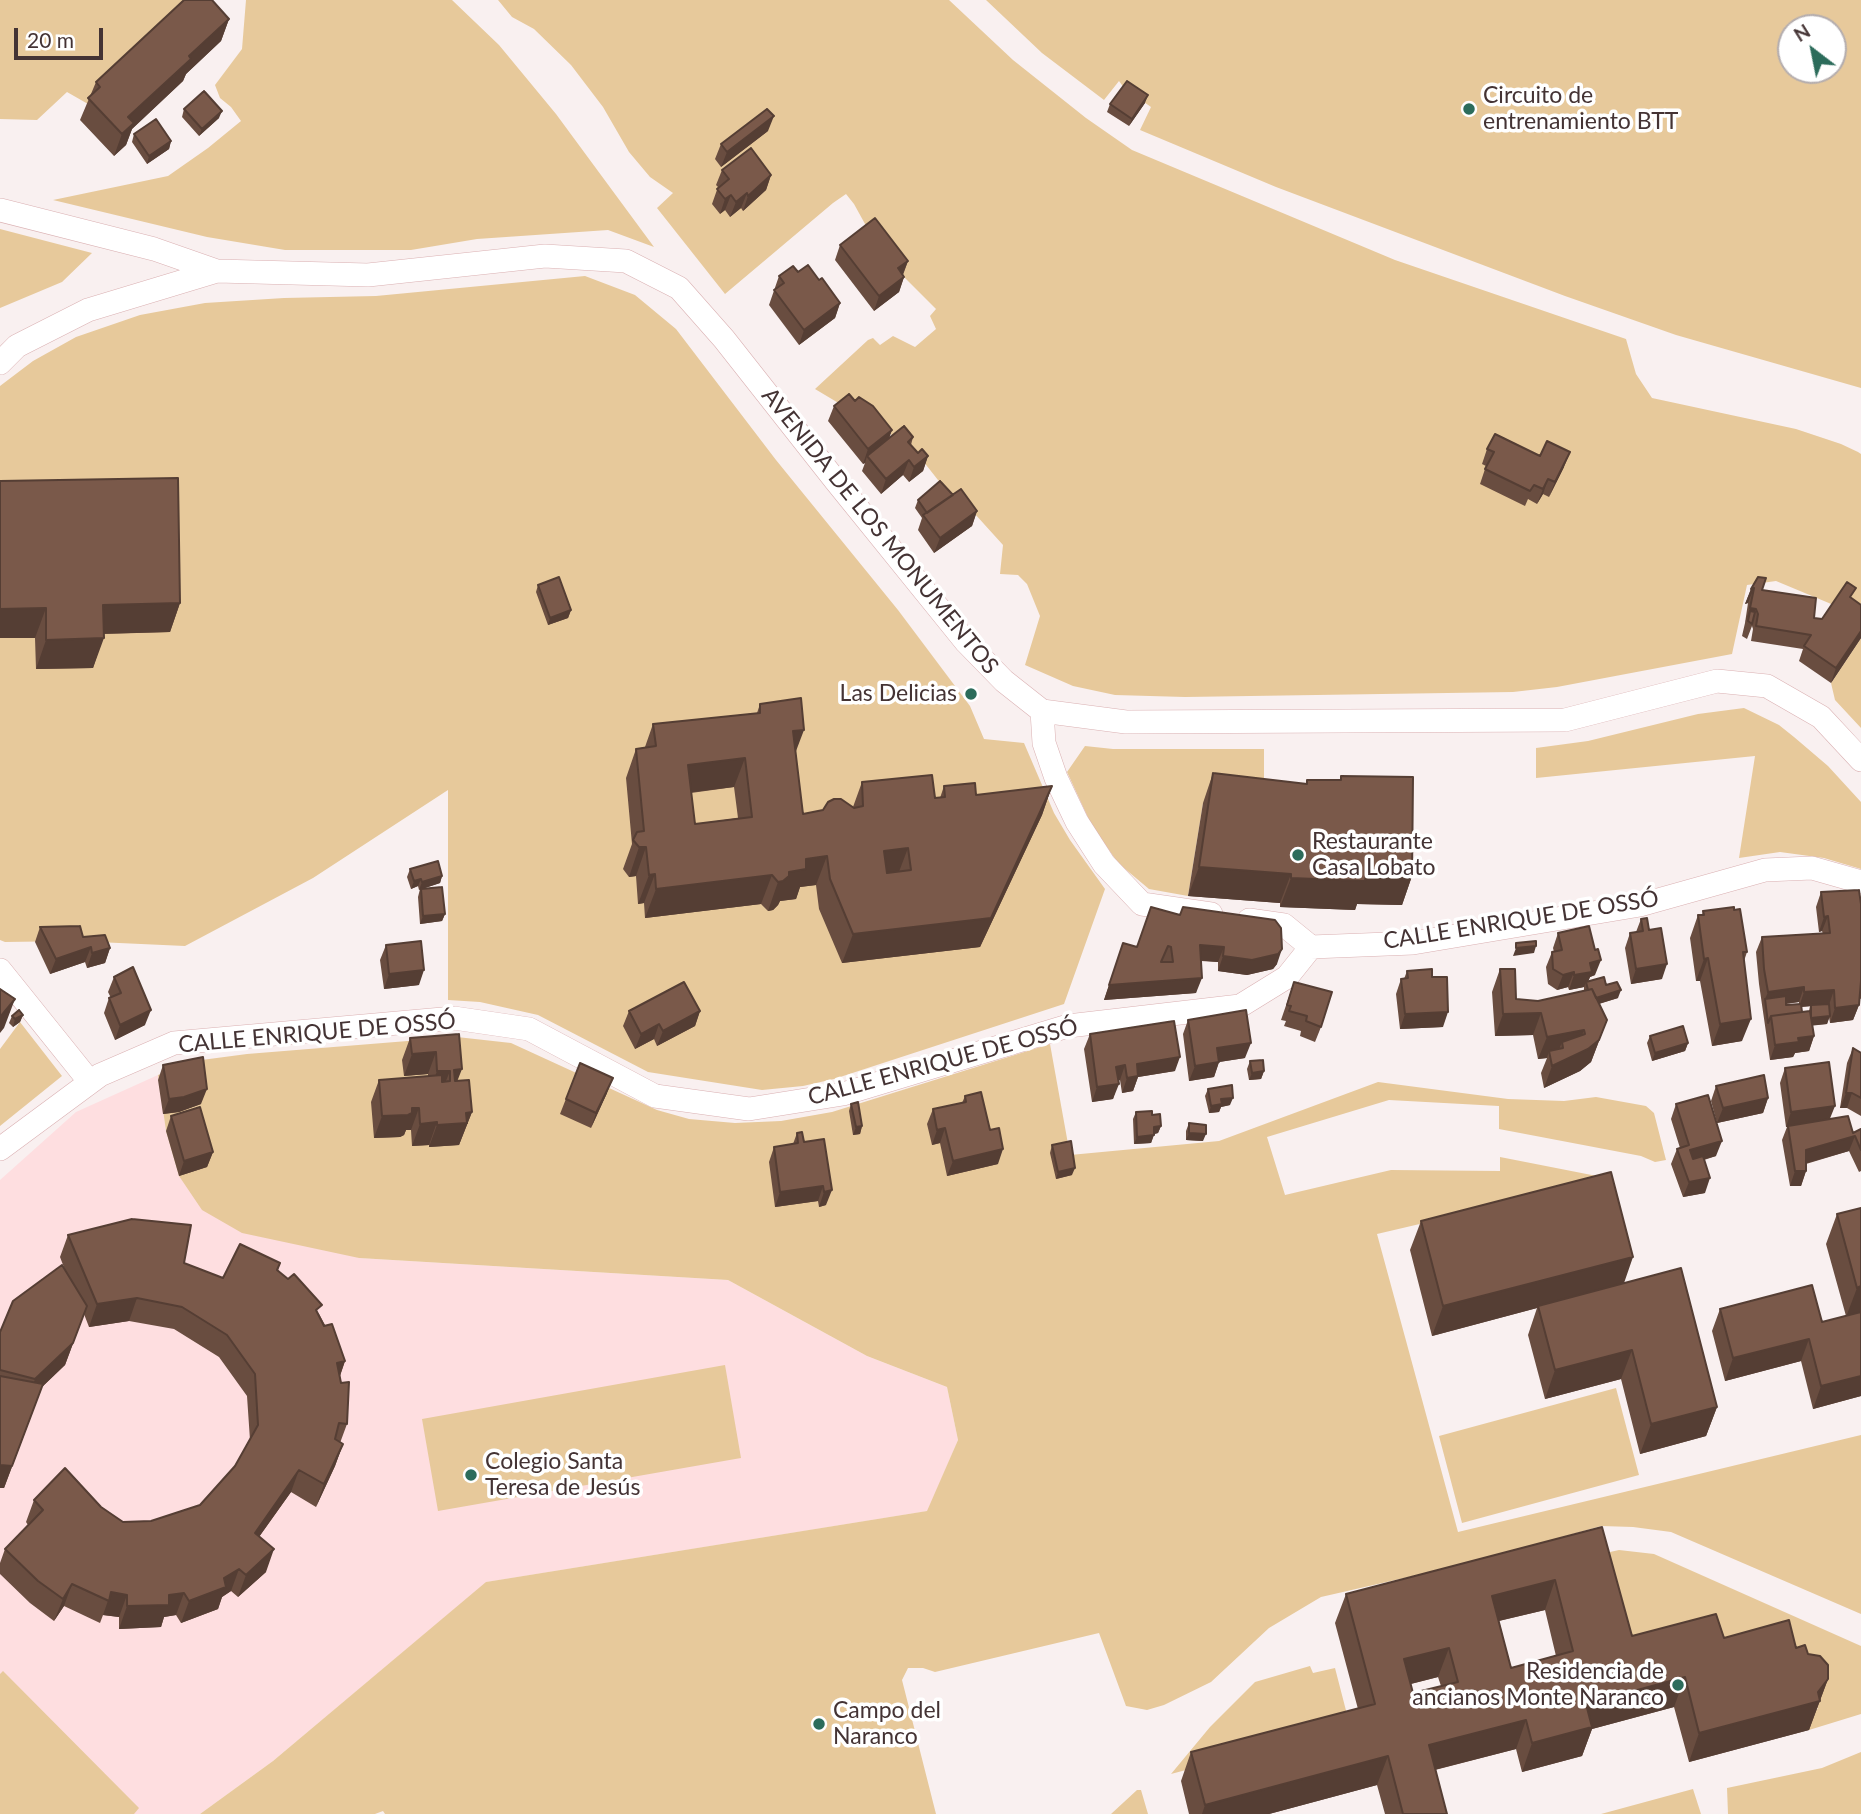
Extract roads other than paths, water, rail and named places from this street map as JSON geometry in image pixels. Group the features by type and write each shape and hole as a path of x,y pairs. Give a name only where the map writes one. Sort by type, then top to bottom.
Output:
{"street":[{"name":"AVENIDA DE LOS MONUMENTOS","path":"0,210 154,249 217,271 368,275 545,256 626,261 679,288 724,339 966,642 1004,681 1042,711"},
{"path":"0,363 17,346 89,310 217,271"},
{"path":"1311,947 1284,925 1142,904 1104,864 1077,822 1056,778 1044,743 1042,711 1126,722 1565,720 1717,681 1767,686 1821,717 1861,760"},
{"name":"CALLE ENRIQUE DE OSSÓ","path":"0,1149 100,1075 173,1043 454,1018 529,1030 655,1096 749,1109 843,1094 1068,1026 1240,1006 1287,977 1311,947 1413,943 1640,905 1765,870 1812,868 1861,882"},
{"path":"0,971 90,1083"}],"place":[{"name":"Circuito de entrenamiento BTT","path":"1469,109"},
{"name":"Las Delicias","path":"971,694"},
{"name":"Restaurante Casa Lobato","path":"1298,855"},
{"name":"Colegio Santa Teresa de Jesús","path":"471,1475"},
{"name":"Residencia de ancianos Monte Naranco","path":"1678,1685"},
{"name":"Campo del Naranco","path":"819,1724"}]}
